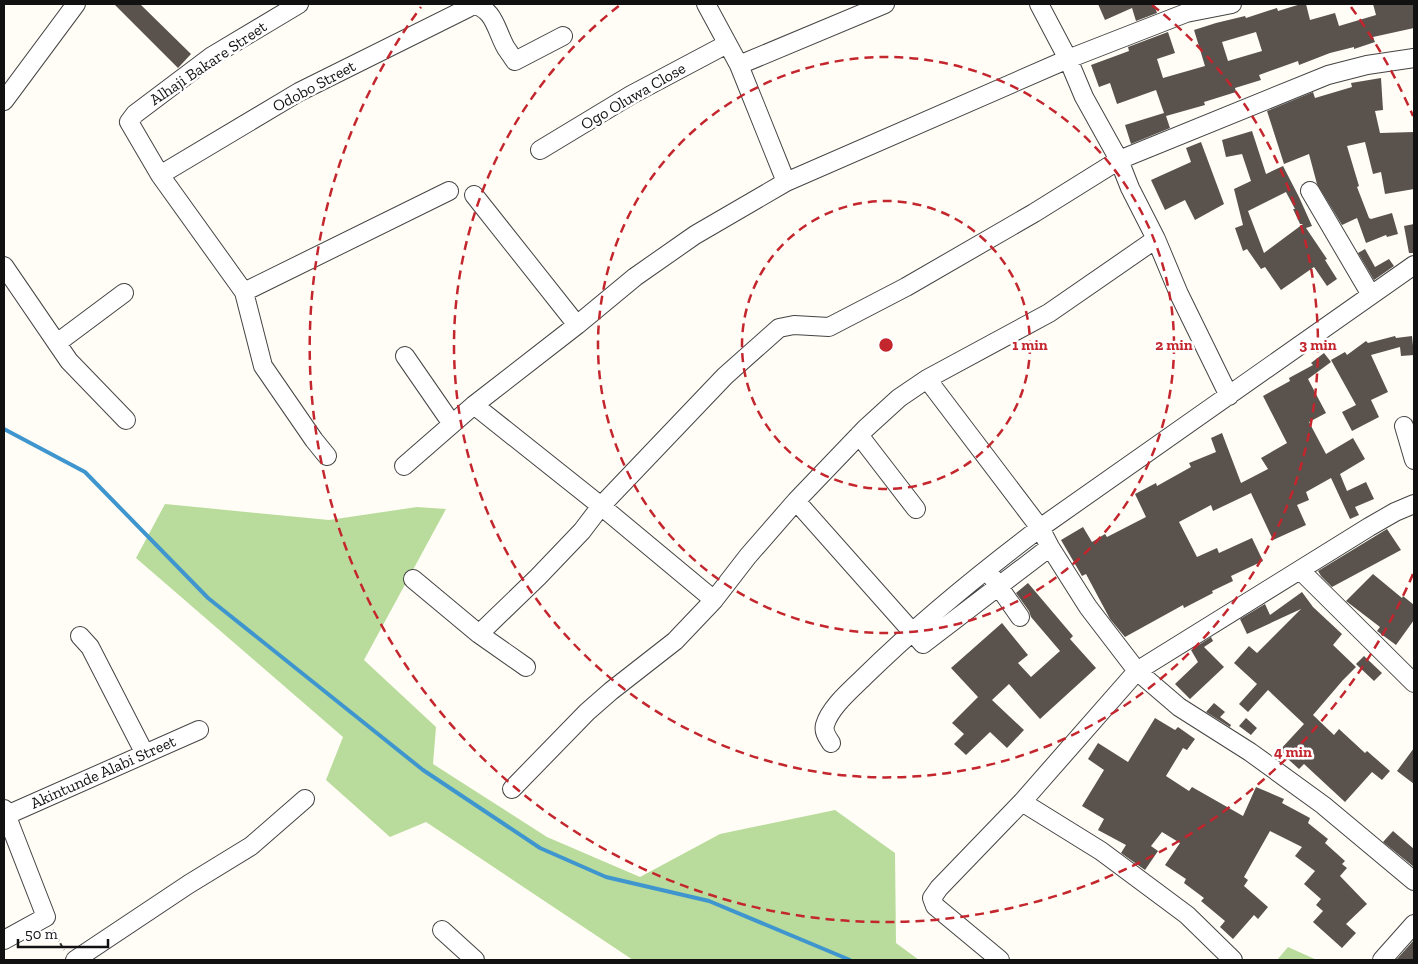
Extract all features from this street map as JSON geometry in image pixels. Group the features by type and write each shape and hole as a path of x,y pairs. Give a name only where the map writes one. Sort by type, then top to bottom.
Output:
{"street":[{"path":"4,101 76,4"},
{"name":"Alhaji Bakare Street","path":"160,175 132,130 129,122 135,114 212,56 299,4"},
{"path":"471,4 480,6 489,13 506,47 516,61 563,36"},
{"name":"Odobo Street","path":"160,175 300,92 468,8 471,4"},
{"path":"706,4 739,65 786,182"},
{"path":"1038,4 1068,59 1084,96 1119,160 1179,294 1229,396"},
{"path":"404,466 474,405 578,325 636,277 696,235 786,182 1068,59 1186,13 1232,4"},
{"path":"739,65 878,5"},
{"name":"Ogo Oluwa Close","path":"540,150 631,95 727,44"},
{"path":"479,634 582,531 601,506 725,376 779,328 794,325 826,328 906,287 1034,213 1119,160 1328,75 1367,65 1414,58"},
{"path":"160,175 244,292 263,366 327,456"},
{"path":"244,292 448,191"},
{"path":"1310,191 1371,296"},
{"path":"474,195 578,325"},
{"path":"512,789 611,690 675,641 714,600 748,556 796,501 859,435 899,398 927,379 1049,313 1156,239"},
{"path":"830,743 825,725 839,702 912,631 986,568 1414,265"},
{"path":"4,266 69,361 126,420"},
{"path":"57,343 124,293"},
{"path":"405,356 452,424"},
{"path":"927,379 1040,528 1088,607 1137,670 1179,707 1250,752 1323,805 1414,881"},
{"path":"474,405 601,506 714,600"},
{"path":"1404,426 1414,460"},
{"path":"859,435 916,509"},
{"path":"796,501 923,644 1050,547"},
{"path":"1000,960 935,906 932,898 939,888 1022,802 1137,670 1394,512 1414,504"},
{"path":"986,568 1020,617"},
{"path":"1300,570 1414,683"},
{"path":"413,579 479,634 526,668"},
{"path":"80,636 90,647 145,754"},
{"name":"Akintunde Alabi Street","path":"5,812 199,730"},
{"path":"70,956 251,846 305,799"},
{"path":"1022,802 1101,851 1188,915 1233,960"},
{"path":"4,940 46,917 5,812"},
{"path":"1382,960 1414,924"},
{"path":"442,930 475,960"}],"path":[{"path":"46,917 70,956"}],"green space":[{"path":"165,504 329,520 417,507 446,509 364,660 436,727 433,764 547,837 640,877 720,834 835,810 895,853 896,943 919,960 633,960 426,822 390,837 326,780 343,737 136,558"},
{"path":"1288,947 1317,960 1277,960"}],"building":[{"path":"114,4 140,4 191,54 178,68"},
{"path":"1098,4 1154,4 1157,13 1136,21 1132,8 1105,20"},
{"path":"1306,4 1310,20 1335,13 1339,26 1376,15 1373,4 1414,4 1414,28 1373,37 1375,42 1354,49 1354,47 1330,53 1299,65 1298,61 1259,75 1261,80 1235,88 1236,92 1204,102 1205,105 1166,116 1170,128 1131,144 1125,125 1164,113 1156,90 1117,104 1110,83 1099,87 1091,65 1129,51 1128,47 1168,32 1175,53 1157,59 1163,78 1205,66 1194,30 1245,16 1246,18 1277,8 1278,11","holes":["1256,32 1262,51 1228,61 1222,42"]},
{"path":"1381,78 1383,110 1375,111 1380,133 1414,132 1414,189 1385,194 1381,172 1373,174 1365,142 1347,146 1359,186 1357,187 1369,218 1392,213 1398,234 1387,237 1386,235 1366,243 1357,218 1342,225 1317,184 1309,154 1284,164 1267,111 1313,92 1315,98 1352,87 1351,83"},
{"path":"1252,131 1266,174 1283,166 1312,226 1306,228 1327,259 1325,260 1337,279 1327,286 1314,267 1281,290 1265,267 1261,269 1247,249 1243,251 1235,228 1243,225 1234,189 1251,181 1242,154 1226,157 1222,140","holes":["1286,192 1295,209 1293,209 1300,224 1303,224 1264,253 1248,211"]},
{"path":"1201,142 1224,204 1195,220 1185,200 1165,210 1151,180 1191,162 1186,148"},
{"path":"1414,224 1414,253 1409,253 1404,226"},
{"path":"1365,249 1375,267 1389,259 1394,266 1374,280 1358,253"},
{"path":"1395,336 1396,338 1412,336 1414,355 1401,356 1400,347 1371,355 1388,392 1371,400 1379,417 1352,431 1342,412 1356,405 1331,360 1345,352 1347,355 1366,341 1368,343"},
{"path":"1324,353 1331,362 1308,379 1326,413 1309,422 1326,454 1353,438 1365,459 1340,474 1347,491 1366,482 1374,499 1355,507 1359,515 1350,519 1331,478 1306,492 1309,500 1297,505 1306,525 1273,540 1251,493 1213,511 1211,505 1179,522 1197,557 1217,548 1219,553 1252,538 1263,561 1231,576 1233,581 1212,591 1213,593 1184,608 1183,605 1125,637 1110,619 1086,574 1082,576 1061,540 1083,527 1092,542 1105,534 1107,537 1146,517 1135,494 1156,483 1157,486 1191,467 1189,463 1216,452 1211,438 1222,433 1241,483 1268,469 1261,458 1287,443 1263,396 1290,381 1289,378 1313,365 1311,363"},
{"path":"1387,529 1401,550 1332,587 1321,576 1318,571"},
{"path":"1373,574 1402,598 1403,596 1414,605 1414,620 1396,645 1377,631 1380,627 1346,601"},
{"path":"1028,583 1073,636 1070,639 1096,668 1040,719 1009,684 992,700 1024,730 1007,748 990,732 966,755 954,744 964,734 952,723 978,697 951,668 1002,623 1028,655 1018,663 1031,677 1060,651 1031,617 1016,593"},
{"path":"1302,592 1313,607 1342,634 1333,645 1356,667 1313,715 1334,735 1339,729 1365,753 1367,751 1390,771 1382,780 1372,772 1345,802 1304,764 1299,769 1279,751 1304,724 1268,690 1248,712 1239,704 1257,684 1234,663 1249,646 1257,653 1301,609 1247,634 1240,619 1265,604 1270,615"},
{"path":"1211,637 1213,641 1204,647 1224,667 1190,699 1175,684 1198,662 1191,650"},
{"path":"1364,656 1382,673 1374,681 1356,664"},
{"path":"1214,703 1225,712 1220,717 1231,725 1230,727 1206,712"},
{"path":"1155,718 1175,730 1178,727 1195,739 1187,750 1183,748 1166,776 1189,791 1192,787 1243,816 1256,787 1284,799 1282,803 1310,818 1308,823 1328,839 1325,843 1345,861 1342,864 1347,868 1340,876 1367,904 1346,924 1356,933 1342,948 1313,922 1323,911 1316,905 1321,899 1304,884 1315,871 1295,856 1302,847 1270,831 1244,877 1248,880 1244,886 1268,907 1258,919 1254,915 1233,939 1220,927 1225,921 1201,901 1204,898 1184,883 1186,879 1165,865 1180,843 1162,832 1151,846 1158,851 1145,870 1121,853 1126,845 1098,830 1104,819 1082,806 1104,770 1088,759 1098,743 1128,762"},
{"path":"1246,718 1257,728 1251,735 1239,726"},
{"path":"1414,748 1414,784 1397,771"},
{"path":"1393,831 1414,849 1414,867 1383,842"},
{"path":"1414,940 1414,960 1396,960"}],"waterway":[{"path":"4,429 85,472 208,598 423,770 540,848 606,877 709,901 850,960"}]}
